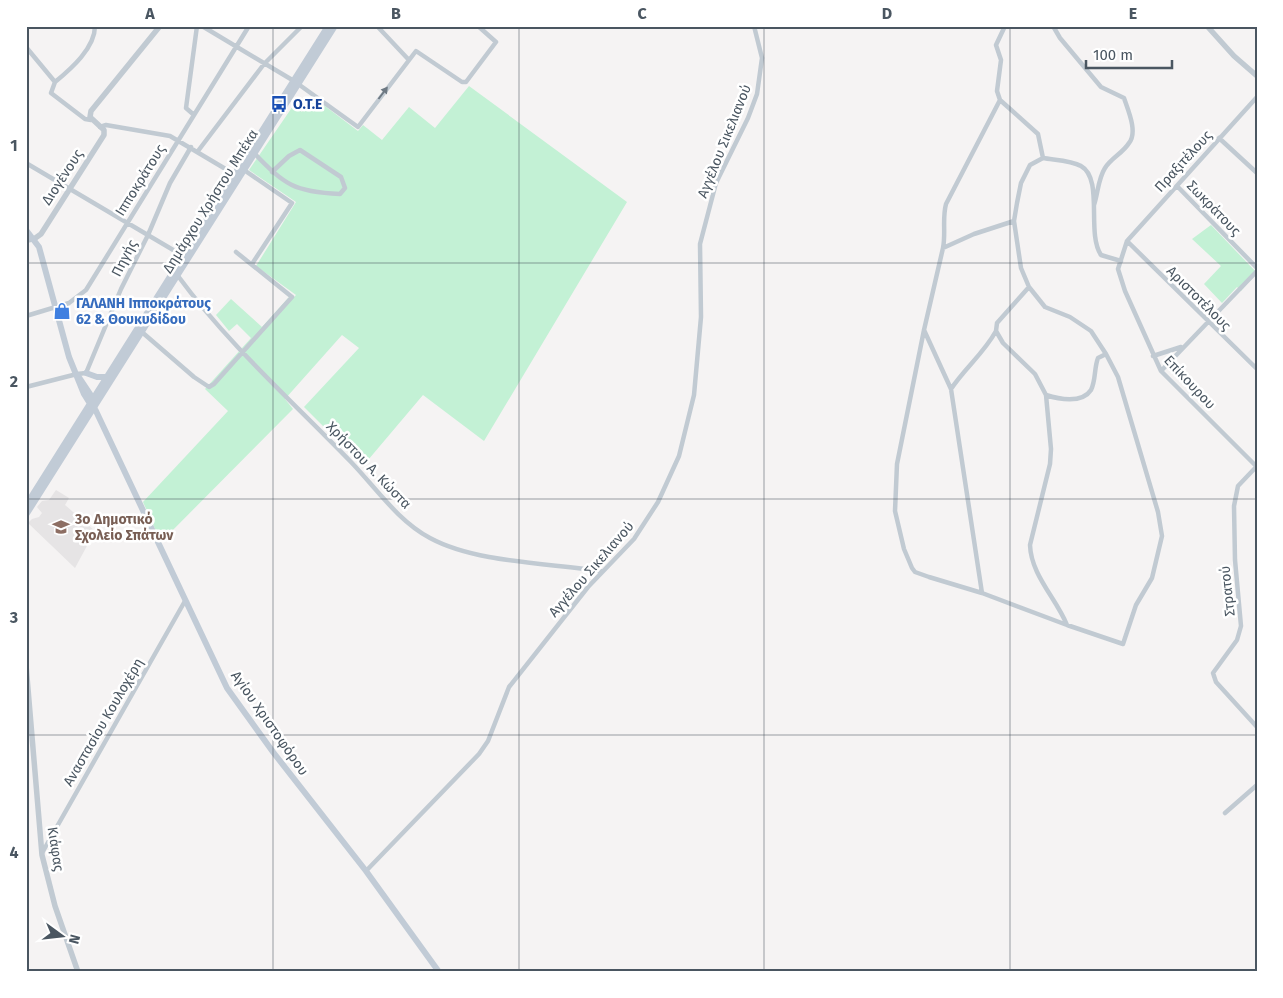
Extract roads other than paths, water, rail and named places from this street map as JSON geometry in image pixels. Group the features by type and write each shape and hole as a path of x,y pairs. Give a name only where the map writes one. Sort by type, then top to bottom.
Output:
{"main road":[{"name":"Δημάρχου Χρήστου Μπέκα","path":"26,515 107,377 244,170 328,26"},
{"name":"Δημάρχου Χρήστου Μπέκα","path":"26,505 92,405 143,333 178,276 186,258 234,174 336,26"},
{"path":"26,230 34,239"},
{"name":"Αγίου Χριστοφόρου","path":"34,239 41,255 69,357 78,375 84,382 92,405 227,688 273,752 366,871 439,972"},
{"path":"86,373 97,377 107,377"}],"street":[{"path":"95,26 93,39 75,64 55,82 51,92 85,119 91,120 100,127 106,125 179,139 234,174"},
{"path":"91,120 89,115 91,111 160,26"},
{"path":"194,115 186,108 197,26"},
{"path":"202,26 296,82 358,127 414,52 420,52 464,83 496,42 478,26"},
{"name":"Ιπποκράτους","path":"26,316 69,303 86,290 249,26"},
{"path":"198,151 264,64 302,26"},
{"path":"377,26 408,59"},
{"name":"Αγγέλου Σικελιανού","path":"366,871 479,754 488,741 509,687 601,571 617,558 642,528 658,502 680,456 694,395 701,317 700,244 716,183 748,118 757,94 762,58 754,26"},
{"path":"1005,26 996,45 1001,60 997,91 1000,100 1038,134 1043,158"},
{"path":"1053,26 1060,38 1101,87 1124,98 1129,113 1133,133 1130,143 1105,168 1100,179 1093,207"},
{"path":"1207,26 1234,56 1257,76"},
{"path":"26,46 55,82"},
{"name":"Πραξιτέλους","path":"1127,241 1257,97"},
{"path":"1000,100 946,204 943,220 946,233 897,464 895,511 898,529 904,549 915,572 982,593 1067,626 1123,644 1136,605 1152,578 1162,536 1162,526 1118,377 1106,354 1091,331 1070,318 1045,307 1029,287 1021,268 1014,221 1022,182 1030,165 1043,158 1081,166 1089,173 1093,183 1096,249 1101,256 1121,261"},
{"name":"Διογένους","path":"34,239 41,234 104,135 100,127"},
{"path":"1219,138 1257,173"},
{"name":"Πηγής","path":"86,373 121,289 148,235 170,183 191,147"},
{"path":"254,153 272,172 289,185 306,191 340,194 345,188 341,177 300,150 272,172"},
{"path":"26,163 186,258"},
{"path":"244,170 292,203 252,264"},
{"name":"Σωκράτους","path":"1176,186 1257,270"},
{"path":"943,248 974,234 1014,221"},
{"path":"26,241 34,239"},
{"name":"Επίκουρου","path":"1127,241 1118,269 1125,291 1161,371 1257,466"},
{"name":"Αριστοτέλους","path":"1127,241 1207,322 1257,369"},
{"path":"143,333 194,377 211,386 244,353 292,297 236,252"},
{"path":"1161,371 1182,346 1257,270"},
{"name":"Χρήστου Α. Κώστα","path":"178,276 212,320 359,470 393,508 428,538 455,548 498,558 601,571"},
{"path":"951,389 967,367 986,349 996,331 998,323 1029,287"},
{"path":"924,330 951,389 982,593"},
{"path":"996,331 1003,343 1035,374 1046,395 1051,456 1030,545 1030,559 1061,611 1067,626"},
{"path":"1153,356 1182,346"},
{"path":"1046,395 1059,399 1072,399 1084,396 1090,390 1098,358 1106,354"},
{"path":"26,387 86,373"},
{"name":"Στρατού","path":"1257,466 1238,486 1234,506 1235,560 1241,626 1237,640 1213,672 1216,682 1257,728"},
{"name":"Αναστασίου Κουλοχέρη","path":"42,855 185,601"},
{"name":"Κιάφας","path":"26,665 42,855 55,906 78,972"},
{"path":"1225,813 1257,785"}],"place":[{"name":"Ο.Τ.Ε","path":"279,104"},
{"name":"ΓΑΛΑΝΗ Ιπποκράτους 62 & Θουκυδίδου","path":"62,311"},
{"name":"3ο Δημοτικό Σχολείο Σπάτων","path":"61,527"}]}
